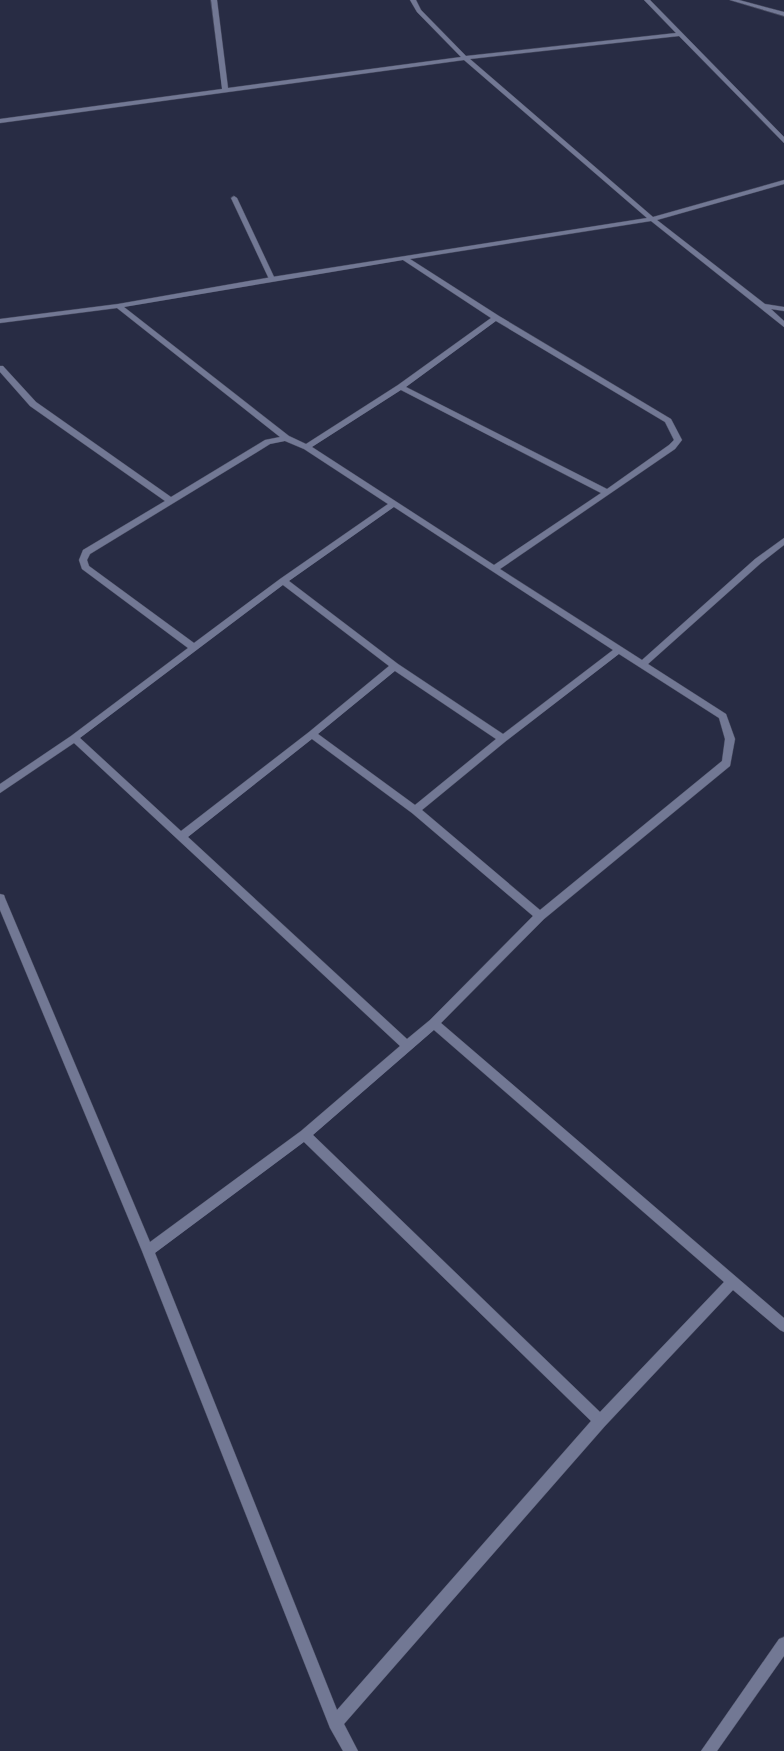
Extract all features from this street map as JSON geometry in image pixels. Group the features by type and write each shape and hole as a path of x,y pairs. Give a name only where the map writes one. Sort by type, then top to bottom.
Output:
{"street":[{"path":"214,0 225,90"},
{"path":"413,0 419,10 464,58 652,219 763,306 784,325"},
{"path":"647,0 784,141"},
{"path":"733,0 784,14"},
{"path":"0,121 464,58 680,34"},
{"path":"0,321 118,306 272,279 652,219 784,182"},
{"path":"234,198 272,279"},
{"path":"404,258 496,318 668,421 678,440 672,447 607,493 494,569"},
{"path":"118,306 286,438 307,447 723,716 730,739 727,763 540,916 434,1023 305,1135 148,1251"},
{"path":"763,306 784,309"},
{"path":"307,447 401,388 496,318"},
{"path":"0,368 33,404 171,501"},
{"path":"401,388 607,493"},
{"path":"194,648 85,567 83,560 86,552 259,447 268,442 286,438"},
{"path":"0,789 74,738 283,581 393,504"},
{"path":"642,665 758,561 784,541"},
{"path":"283,581 395,666 503,739"},
{"path":"415,810 503,739 619,650"},
{"path":"182,836 312,734 395,666"},
{"path":"312,734 415,810 540,916"},
{"path":"74,738 182,836 407,1046"},
{"path":"0,898 148,1251 335,1723 351,1751"},
{"path":"434,1023 784,1326"},
{"path":"305,1135 600,1421"},
{"path":"335,1723 600,1421 733,1281"},
{"path":"708,1751 784,1644"}]}
